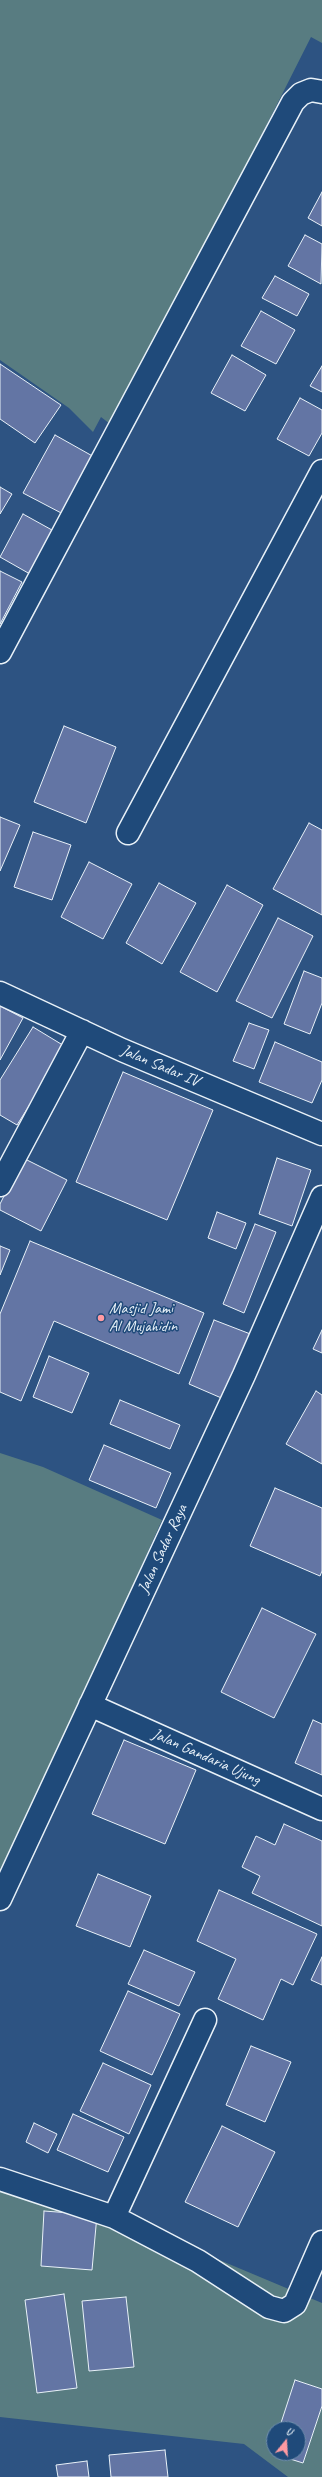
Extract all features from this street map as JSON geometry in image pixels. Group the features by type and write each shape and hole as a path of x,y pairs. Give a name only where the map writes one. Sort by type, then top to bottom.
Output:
{"street":[{"path":"0,652 293,102 301,94 311,90 322,92"},
{"path":"128,833 322,471"},
{"name":"Jalan Sadar IV","path":"0,993 122,1050 322,1134"},
{"path":"0,1185 82,1031"},
{"name":"Jalan Sadar Raya","path":"0,1899 320,1209"},
{"name":"Jalan Gandaria Ujung","path":"90,1706 322,1810"},
{"path":"114,2218 205,2020"},
{"path":"0,2179 114,2218 198,2261 269,2307 284,2311 295,2304 322,2242"}],"green space":[{"path":"0,0 322,0 322,43 311,37 114,427 101,417 93,432 69,408 0,360"},
{"path":"0,1453 43,1467 162,1520 0,1883"},
{"path":"0,2168 322,2303 322,2477 288,2477 267,2461 306,2461 306,2421 266,2421 266,2460 244,2444 0,2417"}],"building":[{"path":"322,192 322,226 308,218"},
{"path":"305,235 322,244 321,284 288,266"},
{"path":"275,276 309,294 297,316 262,298"},
{"path":"261,311 295,330 276,364 241,346"},
{"path":"232,355 266,375 245,411 211,393"},
{"path":"0,364 61,405 35,443 0,419"},
{"path":"322,366 322,392 310,386"},
{"path":"300,398 322,410 322,433 309,456 277,439"},
{"path":"55,435 96,458 65,515 23,493"},
{"path":"0,487 12,494 0,514"},
{"path":"23,514 61,535 37,578 0,557"},
{"path":"0,571 22,582 0,624"},
{"path":"64,726 116,747 86,823 34,802"},
{"path":"0,817 20,825 0,871"},
{"path":"309,823 322,830 322,915 273,889"},
{"path":"33,832 71,845 52,900 14,887"},
{"path":"89,862 132,884 103,939 61,917"},
{"path":"159,883 196,903 162,964 126,943"},
{"path":"227,885 263,905 217,992 180,972"},
{"path":"278,918 313,936 272,1018 236,1001"},
{"path":"304,971 322,978 322,1003 310,1034 284,1024"},
{"path":"0,1006 23,1018 0,1060"},
{"path":"249,1023 269,1030 254,1069 233,1061"},
{"path":"33,1027 66,1047 17,1125 0,1115 0,1080"},
{"path":"275,1042 322,1062 322,1080 312,1103 259,1082"},
{"path":"123,1072 213,1110 167,1220 76,1182"},
{"path":"23,1158 67,1180 41,1231 0,1210 0,1204"},
{"path":"277,1158 311,1170 292,1226 259,1214"},
{"path":"217,1212 246,1223 236,1249 208,1238"},
{"path":"255,1224 276,1232 244,1313 223,1304"},
{"name":"Masjid Jami Al Mujahidin","path":"30,1241 204,1313 179,1374 54,1321 21,1401 0,1392 0,1314"},
{"path":"0,1246 10,1250 0,1275"},
{"path":"214,1320 253,1335 226,1400 189,1384"},
{"path":"322,1330 322,1353 313,1349"},
{"path":"49,1356 89,1373 72,1413 33,1397"},
{"path":"316,1391 322,1395 322,1464 286,1444"},
{"path":"120,1400 180,1425 170,1449 110,1424"},
{"path":"104,1445 171,1473 156,1508 89,1480"},
{"path":"275,1488 322,1508 322,1571 320,1576 250,1546"},
{"path":"262,1608 316,1634 274,1718 221,1692"},
{"path":"313,1720 322,1724 322,1775 295,1763"},
{"path":"124,1740 196,1770 165,1844 92,1814"},
{"path":"284,1824 322,1841 322,1926 252,1893 260,1876 242,1867 256,1836 275,1845"},
{"path":"98,1874 151,1896 130,1947 76,1926"},
{"path":"219,1890 317,1934 293,1985 281,1979 263,2020 218,1999 236,1959 197,1941"},
{"path":"144,1950 195,1972 179,2006 128,1984"},
{"path":"322,1957 322,1985 311,1980"},
{"path":"128,1991 180,2014 152,2075 100,2051"},
{"path":"251,2046 291,2062 265,2122 226,2105"},
{"path":"103,2063 151,2085 129,2134 80,2111"},
{"path":"73,2114 124,2137 108,2172 57,2150"},
{"path":"34,2123 57,2134 48,2153 26,2142"},
{"path":"222,2126 275,2152 238,2227 185,2202"},
{"path":"44,2211 97,2215 92,2270 41,2266"},
{"path":"64,2294 77,2388 37,2393 25,2300"},
{"path":"126,2297 134,2367 89,2371 82,2301"},
{"path":"295,2380 322,2389 322,2406 306,2454 306,2421 282,2421"},
{"path":"165,2450 168,2477 111,2477 109,2455"},
{"path":"87,2461 89,2477 58,2477 56,2465"}],"place":[{"name":"Masjid Jami Al Mujahidin","path":"101,1318"}]}
